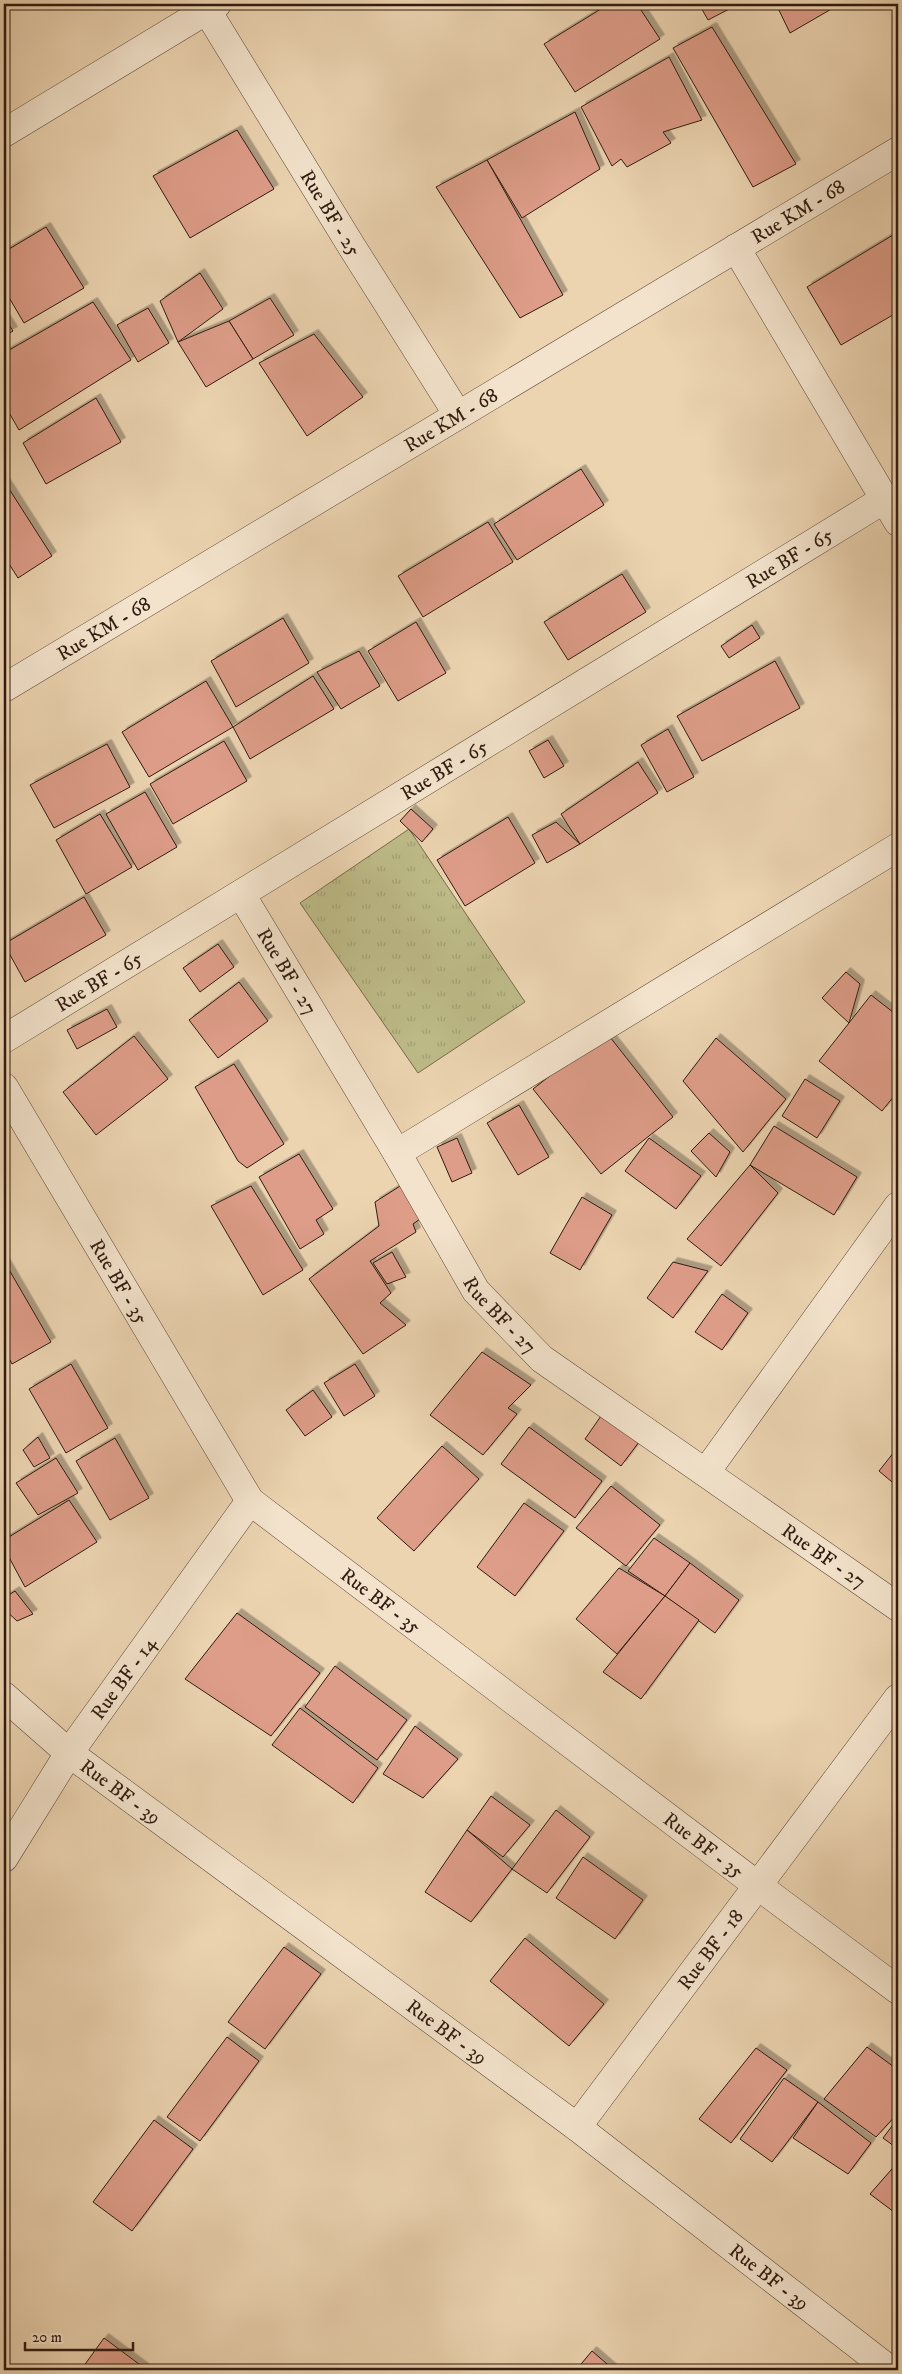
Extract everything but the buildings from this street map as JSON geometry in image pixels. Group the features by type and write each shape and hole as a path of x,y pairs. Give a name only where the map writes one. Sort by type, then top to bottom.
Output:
{"street":[{"path":"4,133 209,6"},
{"name":"Rue BF - 25","path":"209,6 352,247 458,415"},
{"name":"Rue KM - 68","path":"4,688 898,151"},
{"path":"736,248 892,510"},
{"name":"Rue BF - 65","path":"4,1039 241,894 892,510"},
{"path":"397,1153 898,847"},
{"name":"Rue BF - 27","path":"241,894 397,1153 476,1291 542,1359 898,1607"},
{"name":"Rue BF - 35","path":"4,1087 250,1501 757,1886 898,1990"},
{"path":"706,1472 898,1206"},
{"name":"Rue BF - 14","path":"4,1858 69,1753 250,1501"},
{"name":"Rue BF - 39","path":"4,1696 69,1753 577,2127 890,2370"},
{"name":"Rue BF - 18","path":"577,2127 898,1698"}],"green space":[{"path":"409,829 525,1002 418,1073 300,903"}]}
